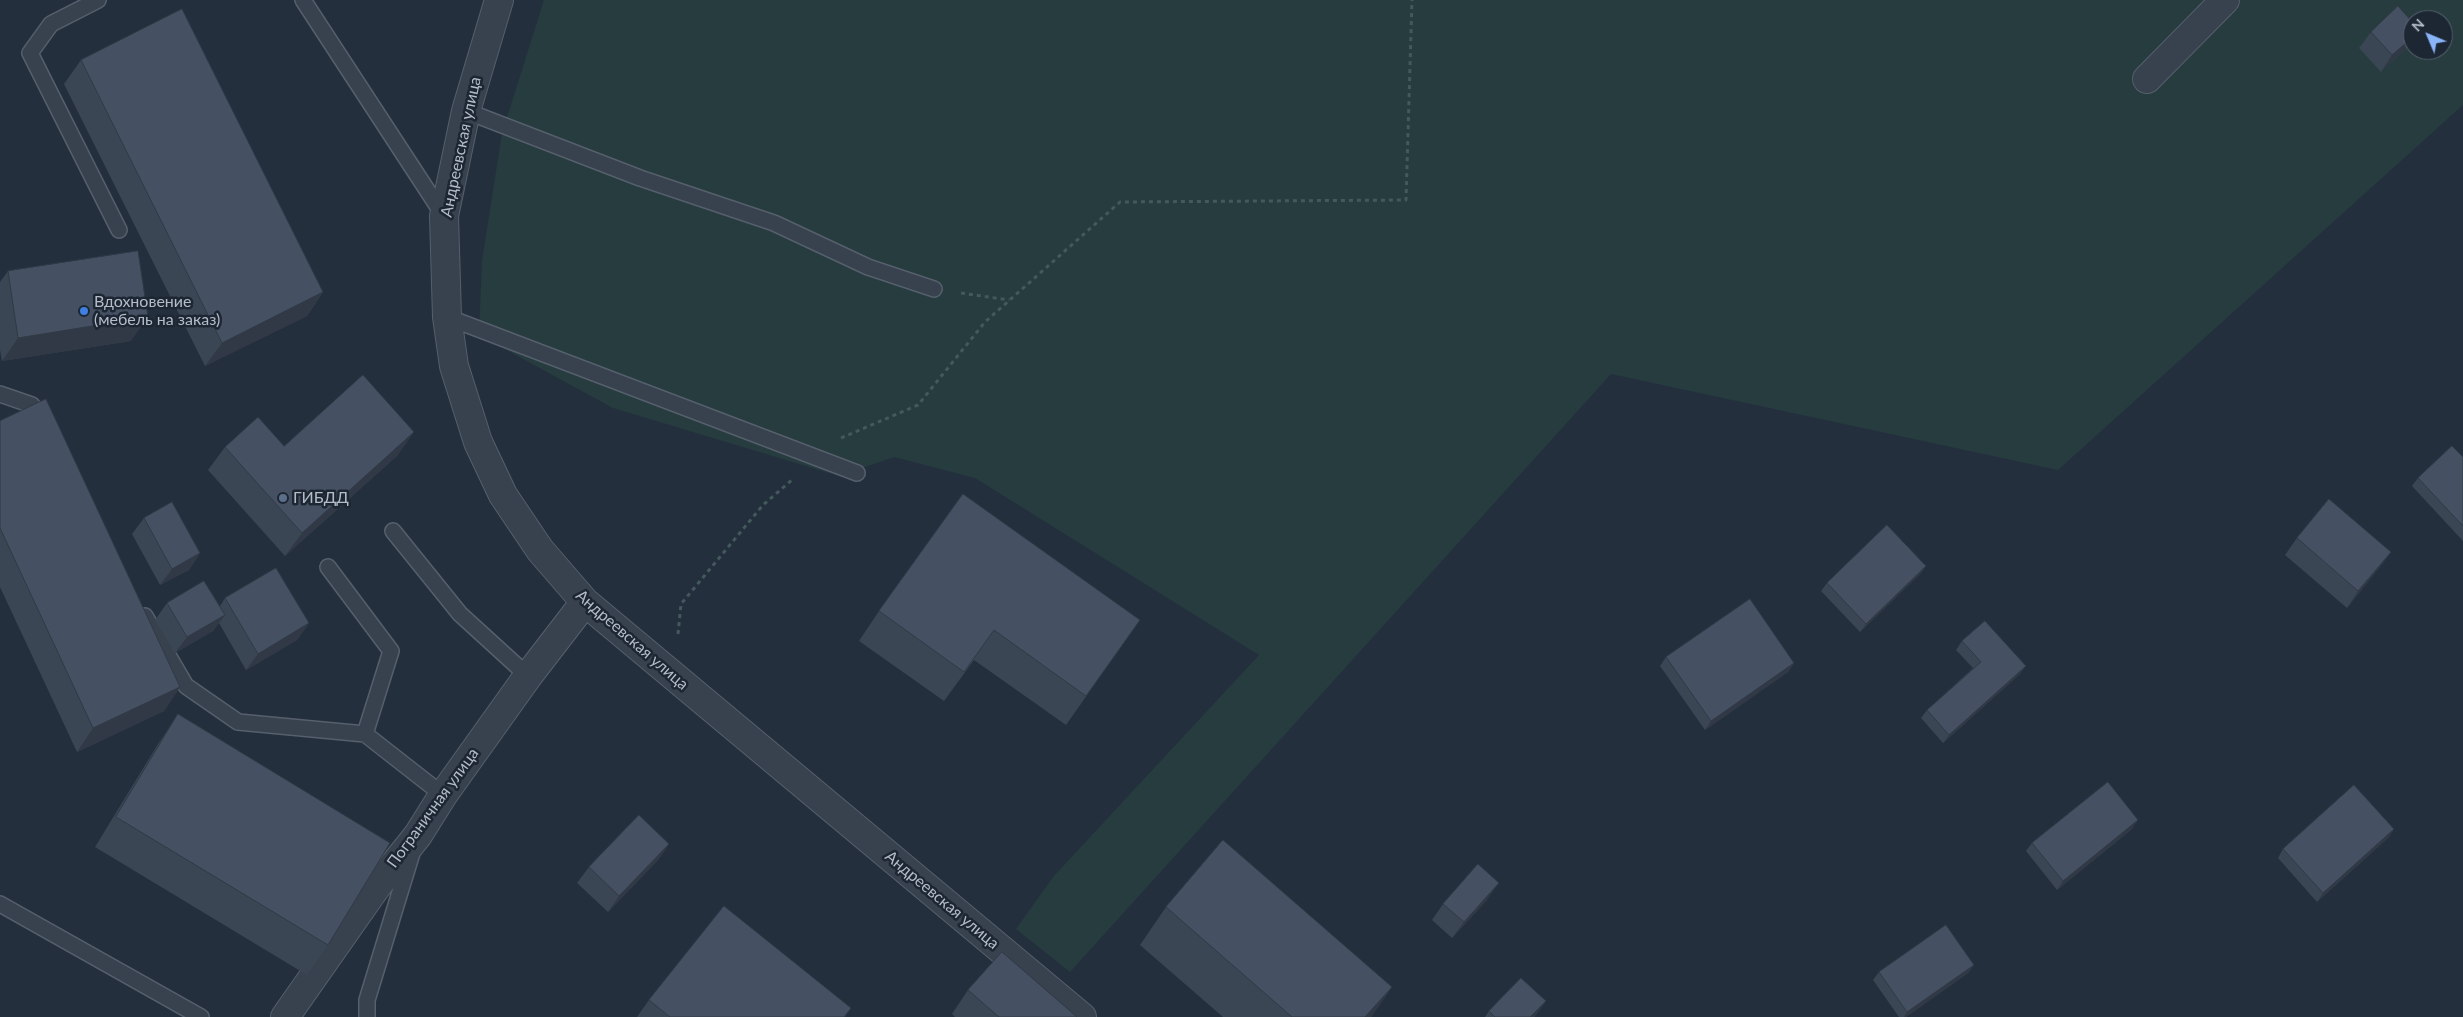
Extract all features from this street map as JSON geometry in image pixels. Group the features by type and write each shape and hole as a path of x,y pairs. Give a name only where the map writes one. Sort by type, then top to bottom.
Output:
{"street":[{"name":"Андреевская улица","path":"499,0 466,111 444,216 447,317 457,376 478,442 503,495 540,550 585,602 1082,1017"},
{"path":"2147,79 2225,0"},
{"name":"Пограничная улица","path":"285,1017 377,886 418,835 443,795 528,676 585,602"}],"lane":[{"path":"98,0 51,24 30,53 119,230"},
{"path":"303,0 444,216"},
{"path":"466,111 640,178 774,223 868,267 934,289"},
{"path":"447,317 857,473"},
{"path":"0,394 32,404 50,438"},
{"path":"393,531 460,614 528,676"},
{"path":"328,566 391,651 365,734"},
{"path":"136,600 186,686 238,722 365,734 443,795"},
{"path":"367,1017 367,1000 418,835"},
{"path":"0,904 200,1017"}],"path":[{"path":"674,677 681,604 763,506 816,458 846,435 918,405 985,322 1120,202 1406,200 1412,0"},
{"path":"934,289 1010,300"}],"green space":[{"path":"544,0 2463,0 2463,105 2058,470 1611,374 1070,972 1016,929 1053,877 1259,655 975,478 894,457 839,476 613,408 479,335 482,261 502,133"}],"building":[{"path":"2398,6 2403,12 2403,46 2392,55 2371,32"},
{"path":"182,9 323,292 222,343 81,60"},
{"path":"138,251 148,317 18,338 8,271"},
{"path":"363,375 414,432 302,533 225,447 258,417 284,446"},
{"path":"46,399 180,687 93,728 0,528 0,421"},
{"path":"2452,446 2463,457 2463,526 2418,478"},
{"path":"963,494 1140,620 1086,696 994,630 964,672 879,611"},
{"path":"2329,499 2391,552 2358,591 2297,538"},
{"path":"172,502 200,553 172,569 144,518"},
{"path":"1887,525 1926,566 1866,624 1827,583"},
{"path":"276,568 309,623 258,654 225,598"},
{"path":"204,581 225,615 187,637 167,603"},
{"path":"1750,599 1794,663 1711,721 1666,657"},
{"path":"1985,621 2026,666 1949,735 1927,710 1981,662 1962,641"},
{"path":"178,714 390,843 328,945 116,817"},
{"path":"2108,782 2138,820 2063,881 2032,843"},
{"path":"2354,785 2394,829 2323,893 2283,849"},
{"path":"639,815 669,844 619,896 589,867"},
{"path":"1223,840 1392,987 1365,1017 1292,1017 1166,907"},
{"path":"1478,864 1499,883 1464,922 1443,904"},
{"path":"724,906 851,1008 844,1017 670,1017 649,1000"},
{"path":"1946,925 1974,965 1907,1012 1879,972"},
{"path":"1002,952 1077,1017 999,1017 968,990"},
{"path":"1521,978 1546,1001 1530,1017 1495,1017 1489,1011"}],"place":[{"name":"Вдохновение (мебель на заказ)","path":"84,311"},
{"name":"ГИБДД","path":"283,498"}]}
